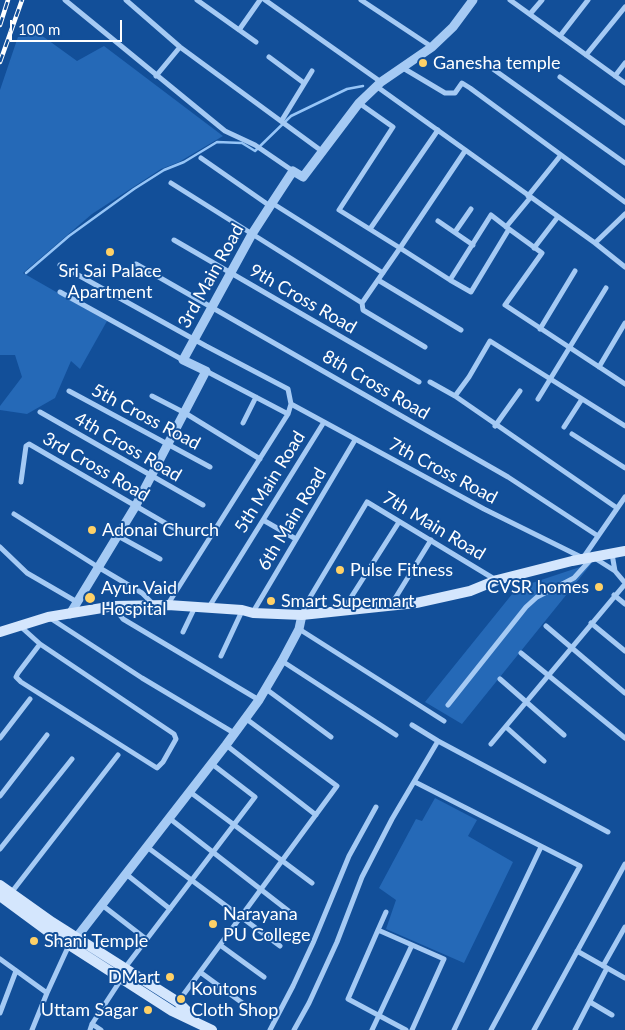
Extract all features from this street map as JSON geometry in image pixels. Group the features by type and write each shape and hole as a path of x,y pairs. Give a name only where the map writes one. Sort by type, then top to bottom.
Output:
{"main road":[{"path":"0,632 48,617 114,606 168,605 242,610 253,613 302,615 416,602 470,591 497,580 588,557 625,551"},
{"path":"0,885 5,897 123,973 178,1002 201,1024"},
{"path":"123,973 172,1011 212,1030"}],"street":[{"path":"65,0 225,131 254,145 304,177 359,103 379,84 432,47 452,28 473,0"},
{"path":"126,0 180,47 282,120 323,152"},
{"path":"239,30 260,0"},
{"path":"265,0 466,151 625,267"},
{"path":"361,0 432,47"},
{"path":"510,0 625,83"},
{"path":"530,14 542,0"},
{"path":"560,36 588,0"},
{"path":"201,1 256,42"},
{"path":"586,55 625,7"},
{"path":"156,76 180,47"},
{"path":"269,58 304,84"},
{"path":"615,76 625,63"},
{"path":"403,68 445,93 455,93 462,83 625,202"},
{"path":"493,69 625,163"},
{"path":"282,120 312,71"},
{"path":"560,77 625,123"},
{"path":"359,103 393,127 339,210 471,292 508,228 561,155"},
{"path":"370,230 438,130"},
{"path":"425,347 363,310 362,304 466,151"},
{"path":"201,158 383,273"},
{"name":"3rd Main Road","path":"183,360 252,234 293,171"},
{"path":"171,183 362,304"},
{"path":"455,232 471,209"},
{"path":"450,280 491,215 542,253 505,306 625,384"},
{"path":"594,243 624,217"},
{"path":"534,248 557,218"},
{"path":"438,221 473,245"},
{"name":"9th Cross Road","path":"174,240 419,382"},
{"name":"8th Cross Road","path":"136,264 508,477 598,536"},
{"path":"60,265 194,340 288,389 291,404 288,414 168,605"},
{"path":"540,329 575,271"},
{"path":"378,280 461,330"},
{"path":"538,399 568,347 606,288"},
{"path":"60,292 183,360 288,414"},
{"path":"599,367 625,324"},
{"path":"455,396 469,377 490,341 625,426"},
{"path":"70,614 136,507 206,371"},
{"path":"430,382 455,396 496,426 618,508"},
{"name":"5th Cross Road","path":"69,391 210,467"},
{"path":"496,426 520,391"},
{"path":"152,396 185,413 260,459"},
{"path":"243,423 256,398"},
{"path":"564,427 582,399"},
{"name":"7th Cross Road","path":"291,404 484,509 616,571"},
{"name":"4th Cross Road","path":"40,412 203,505"},
{"name":"5th Main Road","path":"209,608 324,422"},
{"path":"572,434 625,468"},
{"name":"6th Main Road","path":"253,613 355,440"},
{"name":"3rd Cross Road","path":"21,482 26,446 29,444 184,534"},
{"path":"448,705 532,602 537,597 574,578 588,557 598,536 624,499"},
{"name":"7th Main Road","path":"302,615 306,604 367,502 497,580"},
{"path":"14,514 142,593 154,605"},
{"path":"263,520 296,539"},
{"path":"343,610 399,522"},
{"path":"118,536 160,559"},
{"path":"390,605 431,540"},
{"path":"0,547 27,573 77,602"},
{"path":"491,744 625,584 616,571 612,553"},
{"path":"614,595 625,604"},
{"path":"114,606 123,618 259,700"},
{"path":"183,632 195,607"},
{"path":"221,656 242,610"},
{"path":"32,1030 46,993 73,942 226,746 259,700 299,630 302,615"},
{"path":"48,617 142,678 234,733"},
{"path":"591,623 625,650"},
{"path":"19,625 40,644 174,734 176,739 163,762 157,768 16,677 40,644"},
{"path":"546,626 625,693"},
{"path":"299,630 444,721"},
{"path":"520,653 625,738"},
{"path":"282,661 396,735"},
{"path":"500,679 564,735"},
{"path":"266,689 331,737"},
{"path":"0,738 30,699"},
{"path":"178,1002 337,786 245,718"},
{"path":"412,725 438,741 608,832"},
{"path":"506,728 544,762"},
{"path":"0,796 47,735"},
{"path":"294,1030 336,942 362,877 392,819 438,741"},
{"path":"226,746 316,816"},
{"path":"5,897 118,755"},
{"path":"0,849 72,759"},
{"path":"101,1030 91,1027 123,973 255,796 212,764"},
{"path":"414,782 580,866 491,1030"},
{"path":"190,792 312,883"},
{"path":"270,1030 313,944 349,856 376,807"},
{"path":"169,818 295,916"},
{"path":"147,847 280,946"},
{"path":"454,1030 541,847"},
{"path":"534,1030 625,864"},
{"path":"126,874 170,909"},
{"path":"102,905 146,940"},
{"path":"386,912 348,998 406,1030"},
{"path":"575,1030 625,927"},
{"path":"378,930 444,960 412,1030"},
{"path":"220,945 264,977"},
{"path":"372,1030 412,945"},
{"path":"577,951 625,978"},
{"path":"0,959 46,993"},
{"path":"0,1013 1,1005 16,971"},
{"path":"200,972 252,1010"},
{"path":"590,1002 612,1015"}],"shaded area":[{"path":"23,22 77,61 104,46 223,136 179,162 161,169 92,214 23,273 107,321 80,369 71,361 55,398 27,414 0,410 0,406 22,377 15,355 0,355 0,90"},
{"path":"592,563 462,724 425,702 517,588"},
{"path":"435,798 477,820 468,836 513,862 464,963 386,929 396,900 379,888 416,819 422,821"}],"waterway":[{"path":"26,273 69,236 134,189 164,170 184,162 217,142 242,143 255,151 291,116 347,89 363,86"}],"railway":[{"path":"0,25 8,0"},
{"path":"0,62 22,0"}],"place":[{"name":"Ganesha temple","path":"423,63"},
{"name":"Sri Sai Palace Apartment","path":"110,252"},
{"name":"Adonai Church","path":"92,530"},
{"name":"Pulse Fitness","path":"340,570"},
{"name":"CVSR homes","path":"599,587"},
{"name":"Ayur Vaid Hospital","path":"90,598"},
{"name":"Smart Supermart","path":"271,601"},
{"name":"Narayana PU College","path":"213,924"},
{"name":"Shani Temple","path":"34,941"},
{"name":"DMart","path":"170,977"},
{"name":"Koutons Cloth Shop","path":"181,999"},
{"name":"Uttam Sagar","path":"148,1010"}]}
